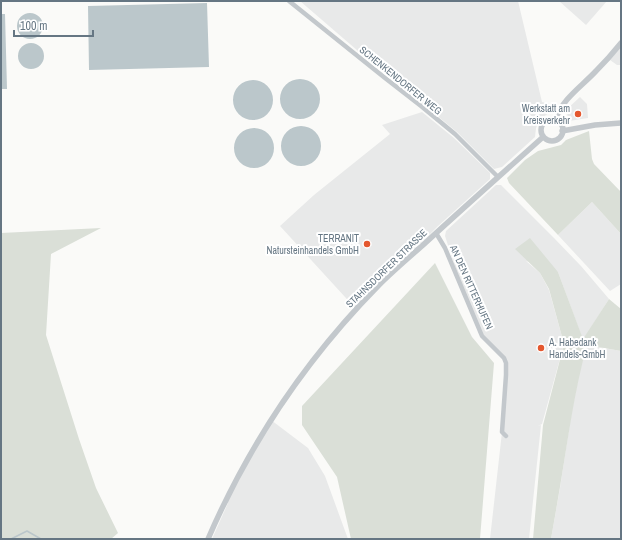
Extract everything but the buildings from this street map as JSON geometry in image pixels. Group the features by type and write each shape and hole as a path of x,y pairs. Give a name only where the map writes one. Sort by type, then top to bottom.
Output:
{"street":[{"name":"SCHENKENDORFER WEG","path":"289,1 455,134 498,177"},
{"path":"555,120 558,111 567,99 589,78 621,43"},
{"path":"555,120 560,124 562,131 560,137 555,141 548,140 543,137 541,131 542,125 546,121 555,120"},
{"path":"562,131 595,125 621,123"},
{"name":"STAHNSDORFER STRASSE","path":"208,539 233,485 256,443 307,367 330,338 380,284 543,137"},
{"name":"AN DEN RITTERHUFEN","path":"436,233 445,248 482,336 504,358 506,364 506,375 502,432 506,436"}],"shaded area":[{"path":"300,1 518,1 542,102 553,105 549,113 540,119 536,128 535,137 502,167 494,169 457,132 358,51"},
{"path":"559,1 607,1 586,25"},
{"path":"207,3 209,67 89,70 88,6"},
{"path":"30,13 39,17 43,26 39,35 30,39 21,35 17,26 21,17"},
{"path":"1,14 5,14 7,89 1,89"},
{"path":"31,43 40,47 44,56 40,65 31,69 22,65 18,56 22,47"},
{"path":"621,47 621,65 617,65 610,60"},
{"path":"300,79 308,81 314,85 318,91 320,99 318,107 314,113 308,117 300,119 292,117 286,113 282,107 280,99 282,91 286,85 292,81"},
{"path":"253,80 261,82 267,86 271,92 273,100 271,108 267,114 261,118 253,120 245,118 239,114 235,108 233,100 235,92 239,86 245,82"},
{"path":"580,97 587,104 588,118 569,121 566,110"},
{"path":"422,112 454,138 490,173 490,179 438,226 356,309 280,226 314,195 390,134 382,125"},
{"path":"301,126 309,128 315,132 319,138 321,146 319,154 315,160 309,164 301,166 293,164 287,160 283,154 281,146 283,138 287,132 293,128"},
{"path":"254,128 262,130 268,134 272,140 274,148 272,156 268,162 262,166 254,168 246,166 240,162 236,156 234,148 236,140 240,134 246,130"},
{"path":"589,131 592,159 594,164 621,192 621,234 592,202 558,235 509,183 507,178 525,160 538,151 561,145 566,140"},
{"path":"496,185 501,185 554,238 581,266 609,299 583,340 558,272 526,261 540,273 549,290 564,344 542,424 538,426 541,425 529,539 490,539 502,432 506,363 482,336 461,285 445,236 446,231"},
{"path":"592,202 621,234 621,284 610,291 558,235"},
{"path":"101,228 51,254 46,335 96,488 118,533 111,539 1,539 1,233"},
{"path":"530,238 558,272 583,339 609,299 621,309 621,351 587,345 575,398 551,539 533,539 543,425 564,344 549,289 540,273 515,249"},
{"path":"435,263 472,337 494,363 480,539 351,539 337,477 302,425 302,406"},
{"path":"587,345 621,351 621,539 551,539 571,416 580,369"},
{"path":"271,420 308,448 325,476 348,539 212,539 228,503 228,496"}],"waterway":[{"path":"11,539 27,531 41,539"}],"place":[{"name":"Werkstatt am Kreisverkehr","path":"578,114"},
{"name":"TERRANIT Natursteinhandels GmbH","path":"367,244"},
{"name":"A. Habedank Handels-GmbH","path":"541,348"}]}
